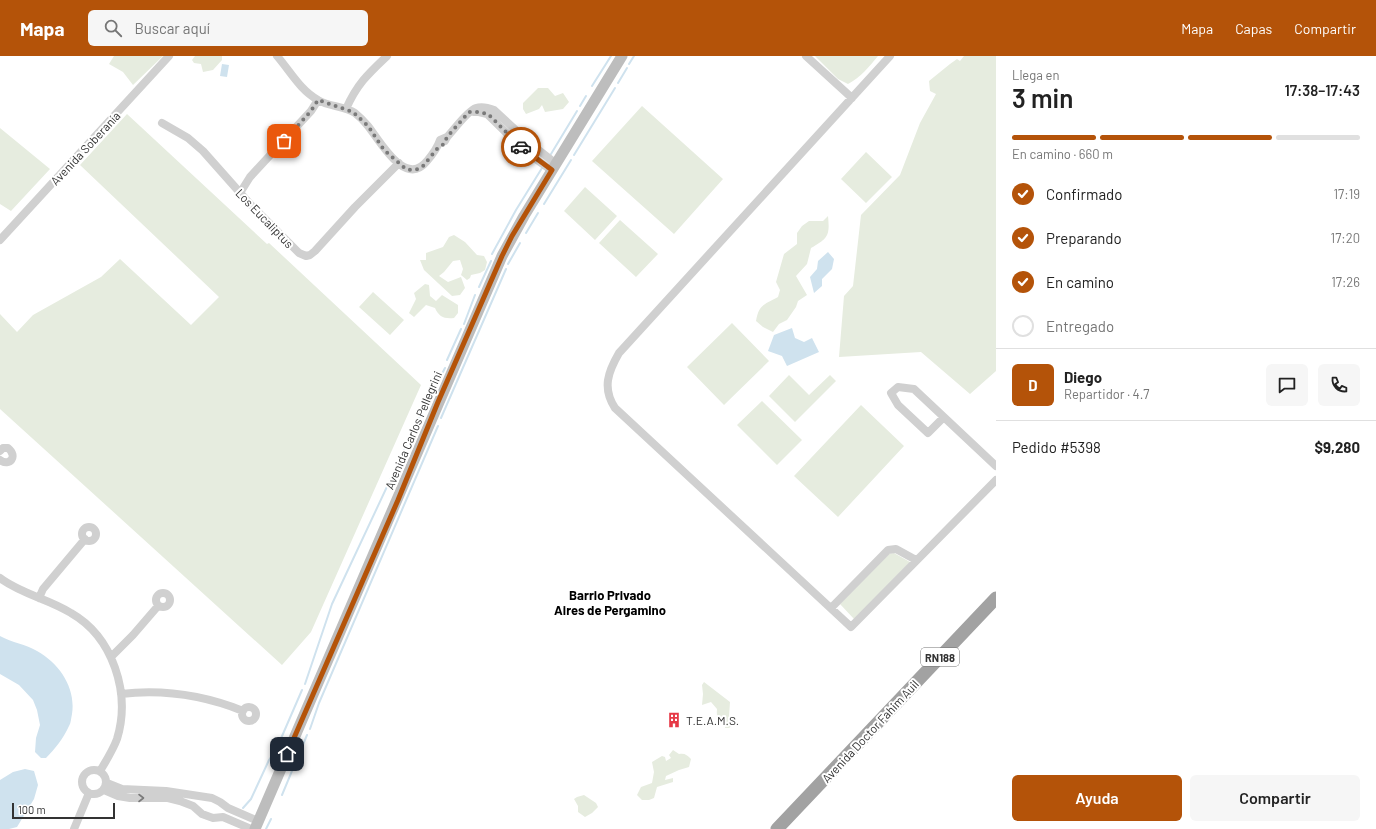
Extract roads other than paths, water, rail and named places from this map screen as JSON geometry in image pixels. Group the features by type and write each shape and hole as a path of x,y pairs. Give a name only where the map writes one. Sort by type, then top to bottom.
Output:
{"highway":[{"name":"Avenida Doctor Fahim Auil","path":"777,829 996,598"}],"main road":[{"name":"Avenida Carlos Pellegrini","path":"255,826 502,256 512,236 553,167 622,56"}],"street":[{"name":"Avenida Soberanía","path":"0,240 169,56"},
{"path":"277,56 306,92 318,100 353,112 362,119 384,150 406,169 418,169 423,166 437,149 444,144 447,137 469,112 476,108 486,107 494,110 532,145 553,167"},
{"path":"346,109 361,82 387,56"},
{"path":"806,56 852,98"},
{"path":"890,56 620,353 613,364 608,385 608,392 610,400 616,408 851,626 996,480"},
{"path":"240,193 250,177 311,111 318,100"},
{"name":"Los Eucaliptus","path":"162,123 188,138 203,151 240,193 287,242 299,253 306,256 310,256 355,207 399,163"},
{"path":"944,417 928,433 898,405 891,393 898,387 914,389 944,417 996,466"},
{"path":"0,451 3,448 8,448 12,452 13,456 9,462 0,461"},
{"path":"39,598 43,589 84,539"},
{"path":"831,608 888,550 896,549 916,560"},
{"path":"0,578 72,613 87,625 99,638 111,657 117,672 121,694 122,714 117,738 100,772"},
{"path":"111,657 133,635 158,606"},
{"path":"121,694 160,692 202,697 222,702 243,711"},
{"path":"105,787 105,775 100,772 90,770 84,775 82,783 83,787 89,793 97,794 105,787 166,791 197,796 216,800 255,826"},
{"path":"105,787 118,796 130,798 168,798 193,806 202,814 213,818 224,817 255,826"},
{"path":"74,829 89,793"},
{"path":"193,806 197,796"},
{"path":"224,817 228,808"}],"water":[{"path":"222,64 229,65 227,77 220,76"},
{"path":"828,252 834,259 832,269 822,279 822,286 814,293 810,277 817,269 818,261"},
{"path":"792,328 795,338 804,342 812,338 819,352 787,366 782,356 768,351 774,335"},
{"path":"0,636 33,649 45,656 59,670 69,686 73,704 70,723 67,731 46,758 41,758 35,752 36,738 40,725 33,700 19,685 0,674"},
{"path":"25,769 34,771 38,785 34,799 17,827 0,829 0,780 13,772"}],"waterway":[{"path":"592,86 611,56"},
{"path":"629,64 634,56"},
{"path":"618,83 627,68"},
{"path":"574,155 615,88"},
{"path":"580,106 586,96"},
{"path":"551,154 577,111"},
{"path":"544,204 571,160"},
{"path":"492,254 516,210 542,168"},
{"path":"526,233 538,213"},
{"path":"508,264 520,243"},
{"path":"479,287 491,261"},
{"path":"441,418 506,269"},
{"path":"464,324 475,295"},
{"path":"447,360 461,329"},
{"path":"305,684 332,604 422,412 445,368"},
{"path":"310,729 319,703 438,426"},
{"path":"243,808 251,799 269,760 276,750 302,690"},
{"path":"282,795 307,735"},
{"path":"266,829 271,819"}],"place":[{"name":"T.E.A.M.S.","path":"674,720"}],"district":[{"name":"Barrio Privado Aires de Pergamino","path":"610,602"}]}
